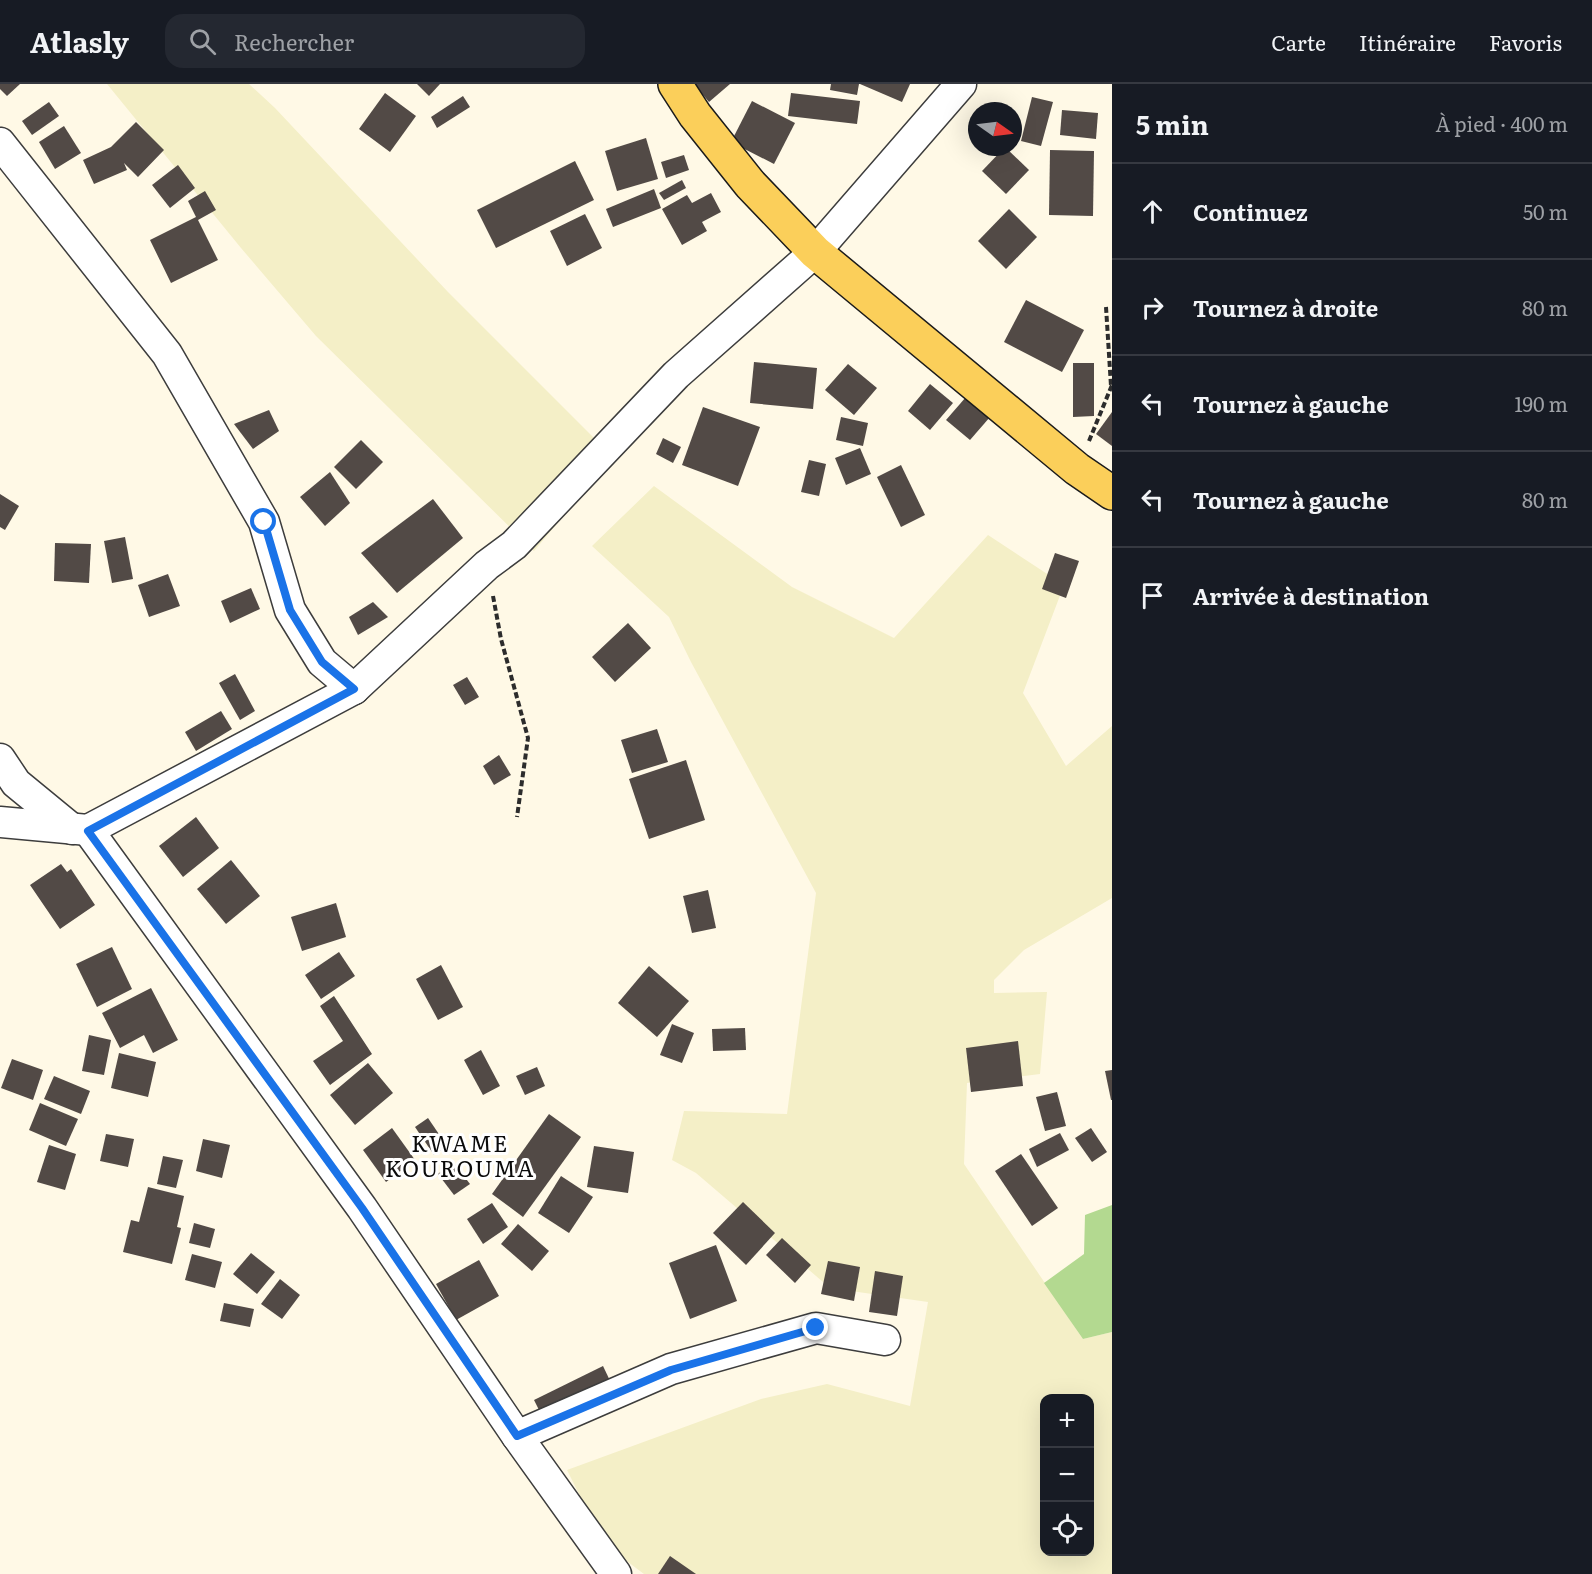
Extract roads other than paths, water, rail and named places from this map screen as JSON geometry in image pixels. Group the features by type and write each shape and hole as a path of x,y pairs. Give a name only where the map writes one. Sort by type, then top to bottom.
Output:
{"main road":[{"path":"675,84 695,115 750,184 815,252 1077,469 1112,493"}],"street":[{"path":"0,822 80,830 354,689 488,565 514,545 676,375 815,252 961,84"},
{"path":"0,143 167,354 264,522 290,610 322,662 354,689"},
{"path":"0,759 15,783 80,830 362,1208 517,1436 616,1574"},
{"path":"517,1436 671,1370 816,1328 885,1340"}],"district":[{"name":"KWAME KOUROUMA","path":"460,1154"}]}
